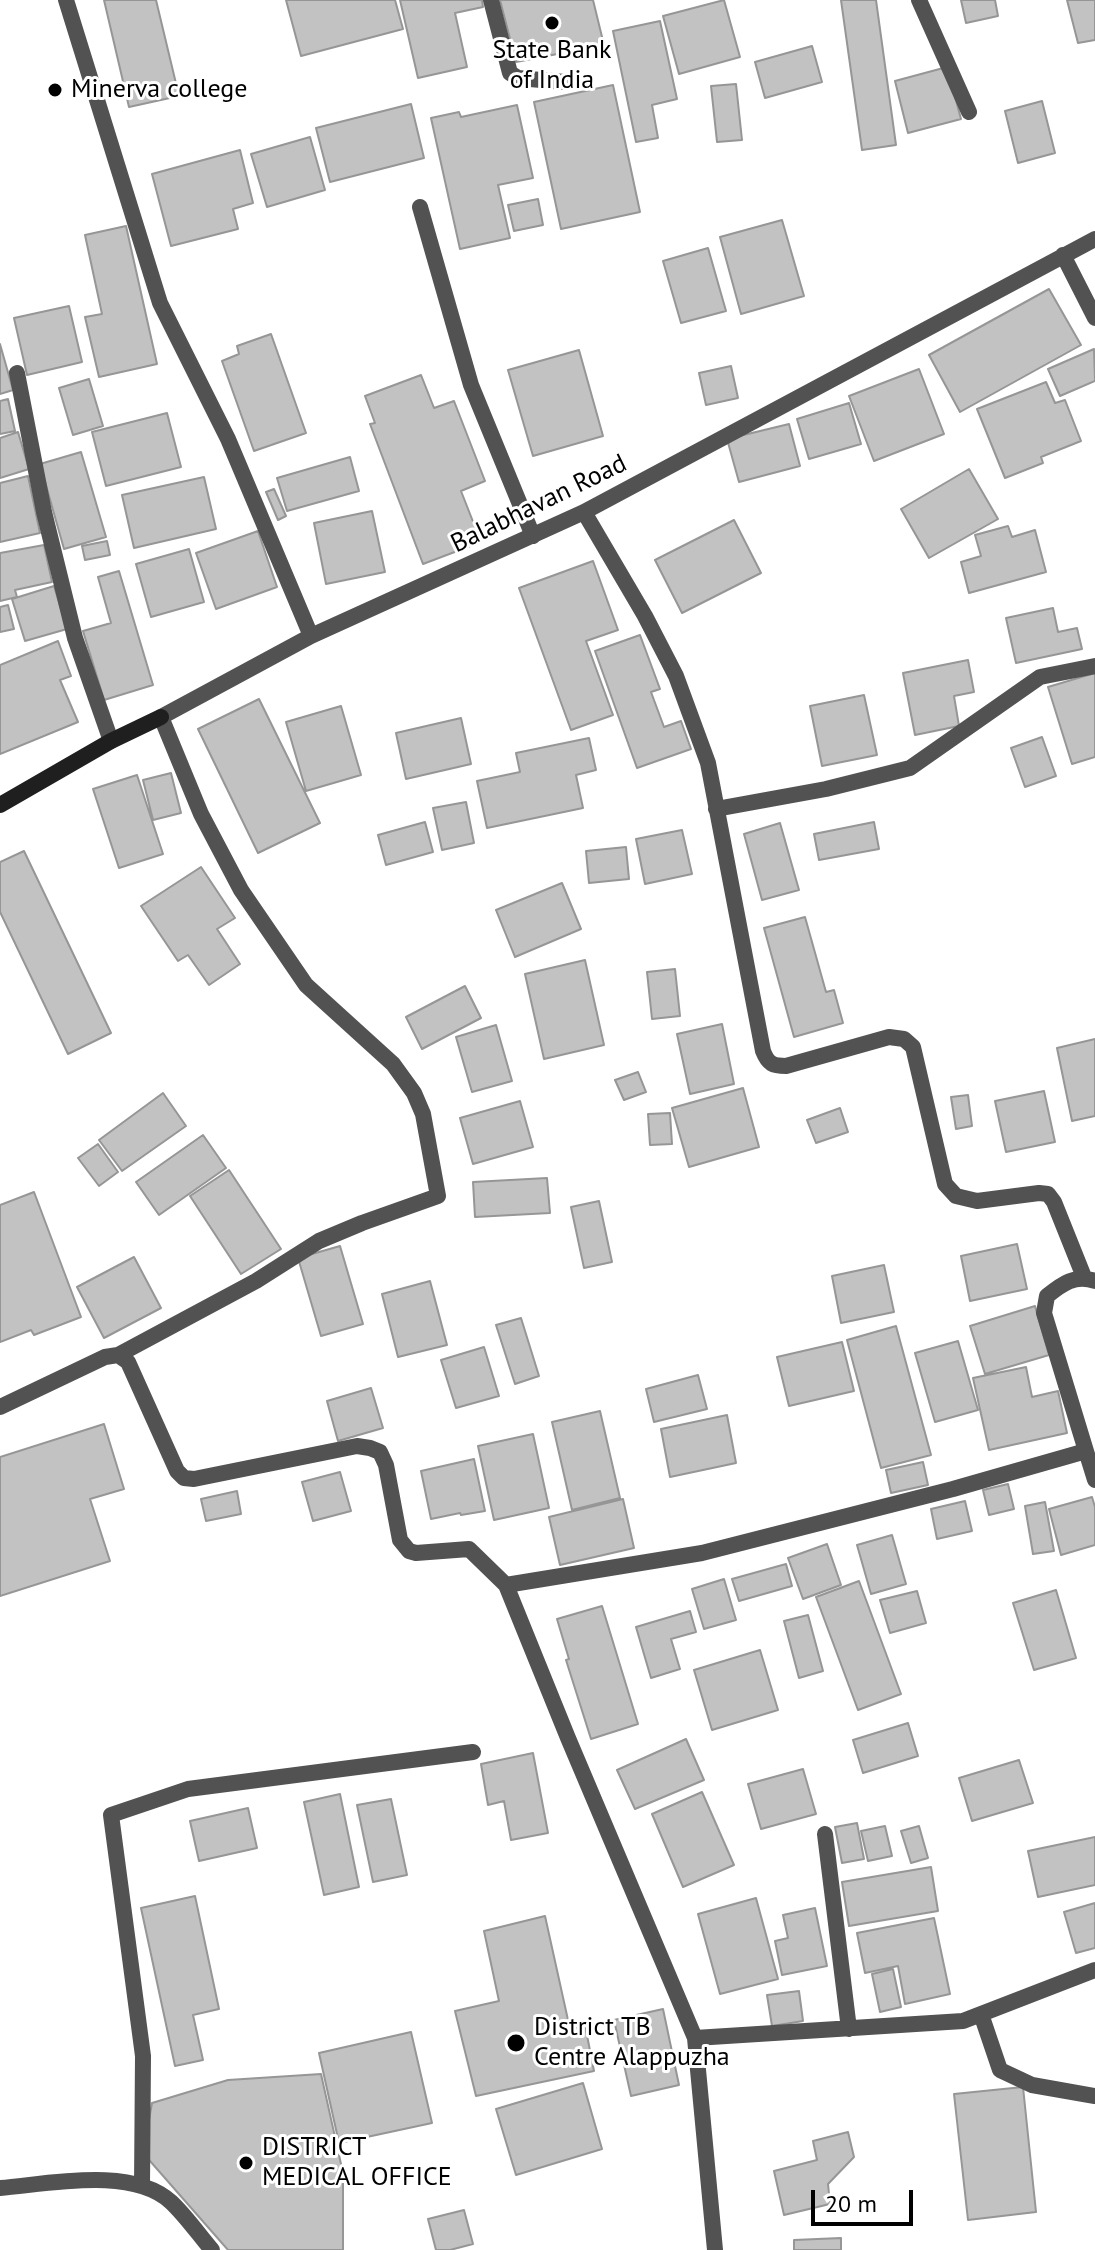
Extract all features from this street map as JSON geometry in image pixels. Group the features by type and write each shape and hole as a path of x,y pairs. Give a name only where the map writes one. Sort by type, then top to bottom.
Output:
{"main road":[{"name":"Balabhavan Road","path":"0,805 111,741 161,717"}],"street":[{"path":"66,0 160,303 228,439 311,636"},
{"path":"491,0 510,73 518,78 565,82"},
{"path":"919,0 969,112"},
{"path":"420,207 471,385 533,536"},
{"name":"Balabhavan Road","path":"161,717 311,636 584,512 1095,239"},
{"path":"1063,255 1095,318"},
{"path":"17,373 44,512 75,638 111,741"},
{"path":"584,512 676,676 708,763 767,1061 774,1066 786,1066 889,1037 904,1039 913,1047 945,1184 956,1196 977,1201 1048,1194 1089,1279 1063,1283 1047,1296 1044,1313 1095,1480"},
{"path":"716,809 826,789 910,768 1040,677 1095,666"},
{"path":"0,1407 105,1357 118,1355 256,1281 319,1241 438,1196 423,1114 414,1093 393,1064 306,985 241,890 201,814 161,717"},
{"path":"118,1355 128,1362 177,1471 184,1478 194,1479 357,1446 370,1448 380,1452 386,1465 400,1540 404,1547 416,1553 469,1549 506,1585 695,2038 715,2250"},
{"path":"506,1585 702,1553 953,1489 1086,1451"},
{"path":"142,2186 143,2056 111,1815 188,1789 473,1752"},
{"path":"825,1834 849,2029"},
{"path":"695,2038 963,2021 1095,1970"},
{"path":"981,2014 1000,2070 1032,2085 1095,2096"},
{"path":"0,2188 85,2181 122,2181 142,2186 170,2201 212,2250"}],"building":[{"path":"104,0 156,0 179,96 129,107"},
{"path":"286,0 395,0 403,29 301,56"},
{"path":"400,0 482,0 483,7 455,13 467,67 418,78"},
{"name":"State Bank of India","path":"500,0 593,0 604,45 516,62"},
{"path":"724,0 740,57 679,74 663,16"},
{"path":"841,0 876,0 896,145 862,150"},
{"path":"961,0 995,0 998,16 966,23"},
{"path":"1067,0 1095,0 1095,40 1078,43"},
{"path":"660,21 677,99 652,105 658,138 636,142 613,31"},
{"path":"812,46 822,82 765,98 755,62"},
{"path":"947,67 961,119 908,133 895,81"},
{"path":"736,84 742,140 717,142 711,86"},
{"path":"613,85 640,212 561,229 534,102"},
{"path":"1042,101 1055,153 1018,163 1005,111"},
{"path":"411,104 424,158 330,182 316,128"},
{"path":"517,105 533,178 498,185 510,238 460,249 431,118 459,112 461,117"},
{"path":"310,137 325,190 267,207 251,154"},
{"path":"240,150 253,203 233,209 238,229 171,246 152,174"},
{"path":"538,199 543,225 514,231 508,205"},
{"path":"782,220 804,296 741,314 720,237"},
{"path":"126,226 157,364 99,377 85,317 102,314 85,235"},
{"path":"708,248 726,311 681,323 663,261"},
{"path":"1049,289 1081,345 960,412 929,355"},
{"path":"69,306 82,362 27,375 14,318"},
{"path":"271,334 306,433 254,451 222,361 239,354 237,346"},
{"path":"0,344 13,390 0,394"},
{"path":"1094,349 1095,381 1060,396 1048,369"},
{"path":"579,350 603,436 533,456 508,370"},
{"path":"731,366 738,398 706,405 699,373"},
{"path":"919,369 944,434 874,461 849,396"},
{"path":"421,375 434,408 454,401 485,481 461,491 481,542 423,564 370,424 375,423 365,396"},
{"path":"89,379 103,426 73,435 59,388"},
{"path":"1046,382 1055,403 1065,400 1081,441 1041,457 1043,463 1005,478 977,409"},
{"path":"8,399 15,431 0,434 0,401"},
{"path":"849,403 861,444 809,459 797,419"},
{"path":"167,413 181,467 106,486 92,432"},
{"path":"789,424 800,466 739,482 727,439"},
{"path":"18,432 29,469 0,478 0,438"},
{"path":"81,452 106,537 64,549 40,464"},
{"path":"350,457 359,491 287,511 277,478"},
{"path":"969,469 998,519 929,558 901,509"},
{"path":"28,476 40,533 0,542 0,483"},
{"path":"204,477 216,529 134,548 122,495"},
{"path":"274,489 286,516 278,520 266,492"},
{"path":"372,511 385,572 326,584 314,523"},
{"path":"734,520 761,573 682,613 655,560"},
{"path":"1008,526 1012,537 1035,530 1046,572 969,593 961,562 981,556 975,535"},
{"path":"258,531 277,587 216,609 196,553"},
{"path":"107,541 110,555 85,560 82,546"},
{"path":"44,545 52,582 15,590 17,597 0,601 0,553"},
{"path":"189,549 204,602 151,617 136,564"},
{"path":"593,561 618,630 586,641 613,715 571,730 519,588"},
{"path":"119,571 153,685 104,700 83,631 111,623 98,577"},
{"path":"54,586 67,629 25,641 12,599"},
{"path":"8,605 14,629 0,632 0,607"},
{"path":"1053,608 1058,632 1077,628 1082,649 1016,663 1006,618"},
{"path":"640,635 660,689 651,692 664,727 681,721 691,749 637,768 595,651"},
{"path":"58,641 71,676 60,680 78,722 0,754 0,665"},
{"path":"968,660 974,692 954,696 959,726 915,735 903,673"},
{"path":"1095,673 1095,757 1072,764 1048,687"},
{"path":"864,695 877,755 822,766 810,706"},
{"path":"259,699 320,823 258,853 198,729"},
{"path":"341,706 361,775 306,791 286,722"},
{"path":"461,718 471,764 406,779 396,733"},
{"path":"1042,737 1056,776 1025,787 1011,748"},
{"path":"589,738 596,770 576,775 583,808 487,828 477,781 520,772 516,753"},
{"path":"171,773 181,813 153,820 143,780"},
{"path":"137,775 163,854 119,868 93,789"},
{"path":"466,802 474,843 442,850 433,808"},
{"path":"425,822 433,852 386,865 378,835"},
{"path":"874,822 879,849 819,860 814,834"},
{"path":"780,823 799,890 762,900 744,834"},
{"path":"682,830 692,874 645,884 636,839"},
{"path":"626,847 629,879 589,883 586,851"},
{"path":"24,851 111,1033 68,1054 0,912 0,862"},
{"path":"201,867 235,918 217,929 240,964 209,985 188,955 178,961 141,906"},
{"path":"562,883 581,929 515,957 496,910"},
{"path":"805,917 826,992 834,990 843,1023 794,1037 764,928"},
{"path":"585,960 604,1045 544,1059 525,974"},
{"path":"675,969 680,1016 652,1019 647,972"},
{"path":"465,986 481,1018 422,1049 406,1017"},
{"path":"722,1024 734,1084 690,1094 677,1034"},
{"path":"496,1025 512,1081 472,1092 456,1037"},
{"path":"1095,1039 1095,1116 1072,1121 1057,1048"},
{"path":"638,1072 646,1092 624,1100 615,1080"},
{"path":"743,1088 759,1147 689,1167 672,1108"},
{"path":"1044,1091 1055,1142 1006,1152 995,1101"},
{"path":"163,1093 186,1126 122,1171 99,1140"},
{"path":"968,1095 972,1126 956,1129 951,1097"},
{"path":"520,1101 533,1147 473,1164 460,1118"},
{"path":"840,1108 848,1132 816,1143 807,1120"},
{"path":"670,1113 672,1144 650,1145 648,1114"},
{"path":"203,1135 226,1168 159,1215 136,1182"},
{"path":"98,1144 118,1172 99,1186 78,1158"},
{"path":"229,1170 281,1249 241,1274 190,1196"},
{"path":"547,1178 550,1213 475,1217 473,1182"},
{"path":"34,1192 81,1317 34,1335 31,1330 0,1342 0,1205"},
{"path":"599,1201 612,1262 584,1268 571,1207"},
{"path":"1017,1244 1027,1289 970,1301 961,1256"},
{"path":"340,1246 363,1324 321,1336 298,1258"},
{"path":"134,1257 161,1308 104,1338 77,1287"},
{"path":"884,1265 894,1312 841,1323 832,1276"},
{"path":"430,1281 447,1345 398,1357 382,1294"},
{"path":"1035,1306 1049,1355 985,1374 970,1326"},
{"path":"521,1318 539,1376 515,1384 496,1325"},
{"path":"896,1326 931,1455 881,1468 847,1340"},
{"path":"958,1341 978,1410 935,1422 915,1353"},
{"path":"842,1342 854,1391 789,1406 777,1357"},
{"path":"484,1347 499,1396 456,1408 441,1360"},
{"path":"1026,1367 1032,1397 1058,1391 1067,1433 989,1450 973,1378"},
{"path":"698,1375 707,1409 654,1422 646,1389"},
{"path":"371,1388 383,1428 338,1441 327,1401"},
{"path":"600,1411 620,1498 572,1510 552,1422"},
{"path":"727,1415 736,1463 670,1477 661,1429"},
{"path":"104,1424 124,1489 90,1499 110,1561 0,1596 0,1457"},
{"path":"533,1434 549,1508 494,1520 478,1446"},
{"path":"474,1459 485,1511 431,1519 421,1471"},
{"path":"923,1462 928,1485 891,1493 886,1470"},
{"path":"340,1472 351,1511 313,1521 302,1482"},
{"path":"1008,1484 1014,1509 989,1515 983,1490"},
{"path":"237,1491 241,1514 206,1521 201,1499"},
{"path":"1092,1497 1095,1545 1061,1555 1049,1509"},
{"path":"623,1499 634,1548 560,1565 549,1517"},
{"path":"965,1501 972,1531 937,1539 931,1509"},
{"path":"1045,1502 1054,1551 1033,1554 1025,1506"},
{"path":"892,1535 906,1584 871,1594 857,1545"},
{"path":"827,1544 841,1585 803,1599 788,1558"},
{"path":"786,1564 792,1586 739,1601 732,1579"},
{"path":"724,1579 736,1620 704,1629 692,1589"},
{"path":"859,1581 901,1694 858,1710 816,1597"},
{"path":"1056,1590 1076,1658 1034,1670 1013,1603"},
{"path":"917,1591 926,1623 890,1633 880,1600"},
{"path":"602,1606 638,1724 591,1739 566,1660 569,1659 557,1619"},
{"path":"690,1611 696,1632 671,1639 680,1669 651,1678 636,1627"},
{"path":"808,1615 823,1671 799,1678 784,1621"},
{"path":"760,1650 778,1710 712,1730 694,1670"},
{"path":"908,1723 918,1756 863,1773 853,1740"},
{"path":"686,1739 704,1780 635,1809 617,1770"},
{"path":"533,1753 548,1833 511,1840 504,1801 488,1805 481,1764"},
{"path":"1019,1760 1033,1803 972,1821 959,1778"},
{"path":"803,1769 816,1814 761,1829 748,1784"},
{"path":"702,1792 734,1865 683,1887 652,1814"},
{"path":"340,1794 359,1887 324,1895 304,1802"},
{"path":"391,1799 407,1875 373,1882 357,1805"},
{"path":"248,1808 257,1848 199,1861 190,1821"},
{"path":"857,1823 864,1859 842,1863 835,1827"},
{"path":"885,1826 892,1856 868,1861 861,1831"},
{"path":"919,1826 928,1858 911,1863 901,1831"},
{"path":"1095,1837 1095,1885 1038,1897 1028,1851"},
{"path":"931,1867 938,1911 849,1926 842,1882"},
{"path":"195,1896 219,2009 193,2015 203,2060 175,2066 141,1908"},
{"path":"756,1898 778,1979 720,1994 698,1914"},
{"path":"1095,1903 1095,1948 1076,1953 1064,1912"},
{"path":"815,1908 827,1966 782,1975 775,1941 788,1938 783,1915"},
{"name":"District TB Centre Alappuzha","path":"545,1916 570,2029 585,2025 594,2071 476,2096 455,2011 499,2001 484,1931"},
{"path":"934,1918 950,1994 905,2004 898,1966 865,1973 857,1933"},
{"path":"893,1969 901,2007 880,2012 872,1974"},
{"path":"799,1991 803,2021 772,2026 767,1995"},
{"path":"663,2009 679,2085 631,2096 614,2020"},
{"path":"411,2032 432,2123 339,2143 319,2053"},
{"name":"DISTRICT MEDICAL OFFICE","path":"321,2074 343,2173 343,2250 228,2250 143,2153 152,2103 228,2080"},
{"path":"583,2083 602,2149 516,2175 496,2109"},
{"path":"1023,2087 1036,2212 968,2220 954,2094"},
{"path":"848,2132 854,2157 828,2184 830,2204 784,2215 774,2171 817,2160 813,2141"},
{"path":"464,2210 473,2244 436,2250 428,2219"},
{"path":"841,2238 841,2250 794,2250 794,2240"}],"place":[{"name":"State Bank of India","path":"552,23"},
{"name":"Minerva college","path":"55,90"},
{"name":"District TB Centre Alappuzha","path":"516,2043"},
{"name":"DISTRICT MEDICAL OFFICE","path":"246,2163"}]}
